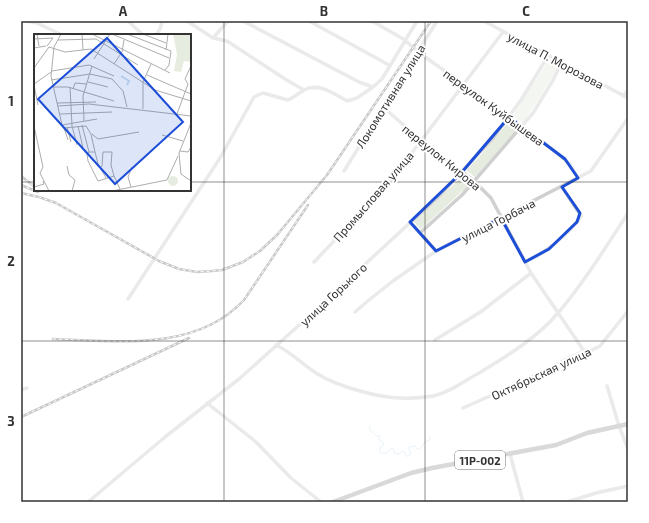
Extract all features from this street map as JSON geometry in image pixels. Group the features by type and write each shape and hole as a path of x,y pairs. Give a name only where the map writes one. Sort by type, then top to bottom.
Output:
{"main road":[{"name":"11Р-002","path":"333,502 418,472 556,445 587,433 628,424"}],"street":[{"path":"27,21 37,22 60,34"},
{"path":"128,21 142,34"},
{"path":"157,34 162,21"},
{"path":"187,21 213,38 227,41 304,90"},
{"path":"213,38 228,21"},
{"path":"243,21 359,82 373,87"},
{"path":"309,21 390,65"},
{"name":"переулок Куйбышева","path":"372,21 405,40 418,52 522,126 570,164 578,178"},
{"path":"128,299 220,158 254,97 263,93 288,100 310,87 318,87 348,101 357,98 382,79 417,21"},
{"name":"Локомотивная улица","path":"344,171 437,21"},
{"name":"улица П. Морозова","path":"484,21 561,64 628,98"},
{"name":"Промысловая улица","path":"314,262 406,162 503,32"},
{"name":"улица Горького","path":"88,502 207,403 226,391 297,327 462,172 509,117 531,85 548,56"},
{"path":"420,233 462,194 533,113 561,64"},
{"path":"623,96 628,90"},
{"name":"переулок Кирова","path":"384,108 421,140 474,181 491,198 531,273 584,351"},
{"name":"улица Горбача","path":"356,312 393,281 436,251 562,187 591,170 628,118"},
{"path":"525,262 549,249 577,222 581,216 562,187"},
{"path":"276,345 325,379 348,388 372,394 395,397 434,395 455,387 525,343 547,325 558,313 606,247 628,213"},
{"path":"410,222 436,251"},
{"path":"436,340 482,311 531,273"},
{"name":"Октябрьская улица","path":"463,408 584,351 590,351 600,346 628,311"},
{"path":"607,386 619,426 628,449"},
{"path":"21,390 27,388"},
{"path":"207,403 256,442 291,478 321,502"},
{"path":"510,454 523,502"},
{"path":"567,502 596,493 628,486"}],"highlighted area":[{"path":"509,117 565,159 578,178 562,187 580,213 577,222 549,249 525,262 501,218 436,251 410,222 462,172"}],"shaded area":[{"path":"551,60 559,66 524,121 521,122 513,115 548,61"},
{"path":"510,120 518,124 519,127 475,177 466,170 480,156"},
{"path":"463,176 470,181 470,184 421,229 413,221"}],"waterway":[{"path":"370,426 369,429 377,436 380,436 379,440 384,444 380,447 380,452 382,453 387,453 393,448 394,453 399,454 403,451 405,452 406,456 409,456 411,453 409,447 415,446 417,449 420,449 426,441 429,441 430,437"}],"railway":[{"path":"21,193 56,203 159,261 179,269 197,272 222,270 243,262 260,251 277,235 327,175 431,21"},
{"path":"21,176 34,186"},
{"path":"21,185 34,190"},
{"path":"53,339 103,341 154,340 179,336 203,328 225,317 244,300 308,205"},
{"path":"21,417 189,338"}]}
